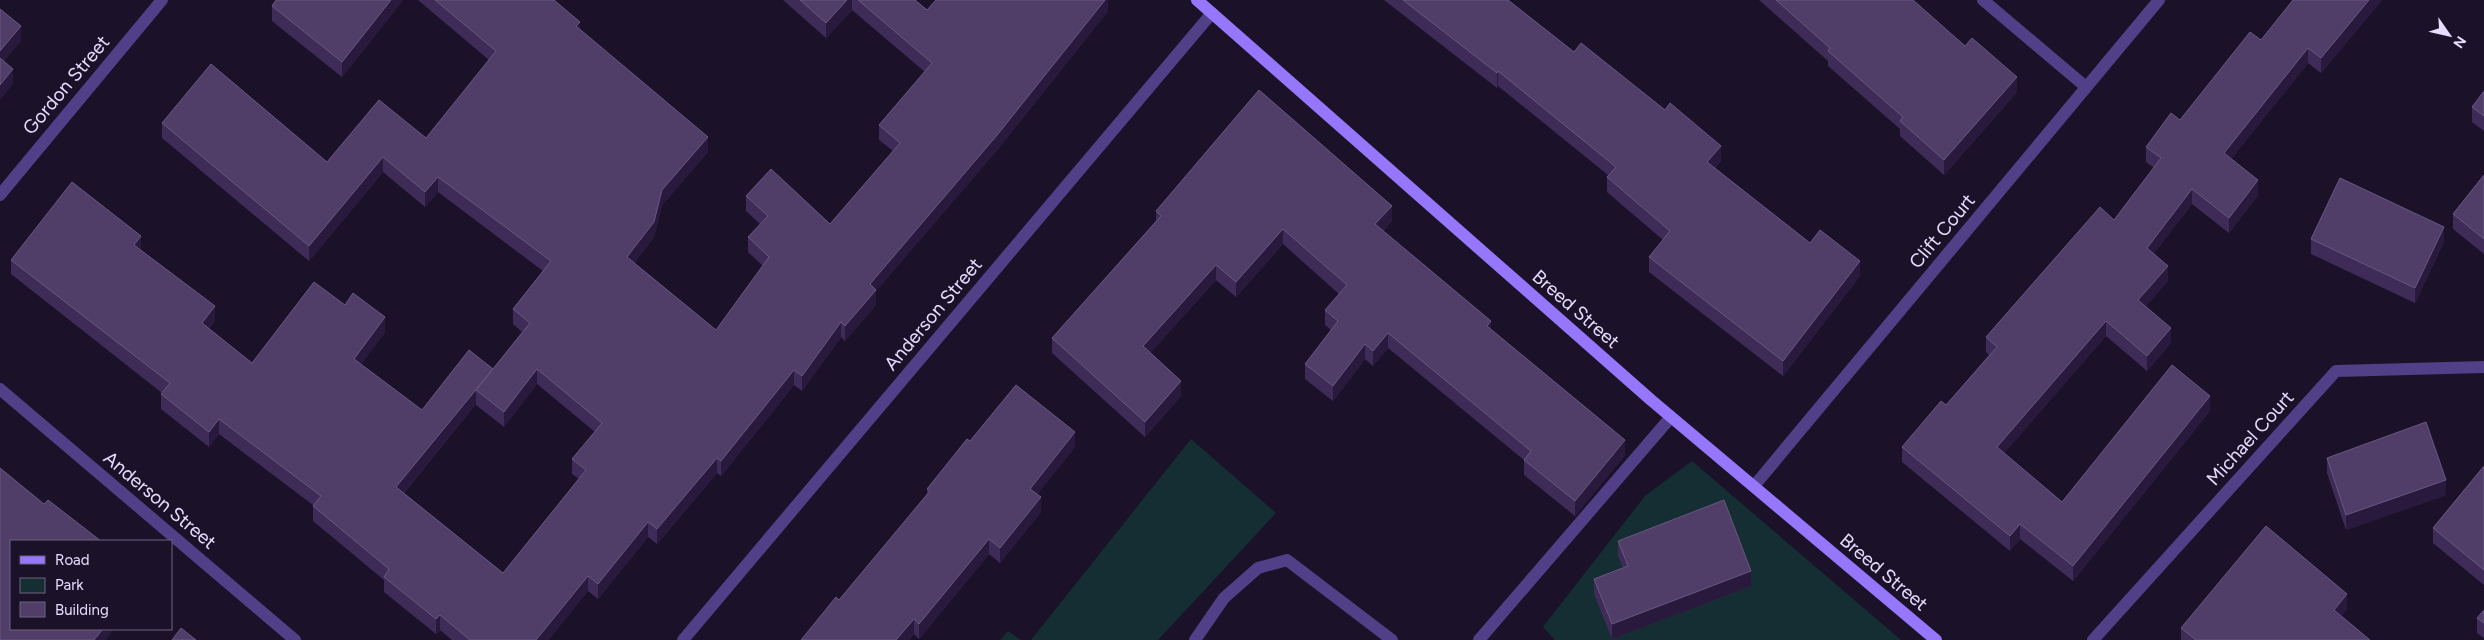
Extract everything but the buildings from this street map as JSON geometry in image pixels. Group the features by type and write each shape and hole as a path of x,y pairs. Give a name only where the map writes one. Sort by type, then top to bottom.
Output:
{"street":[{"name":"Gordon Street","path":"0,195 162,0"},
{"name":"Breed Street","path":"1198,0 1671,417 1936,640"},
{"path":"1983,0 2086,87"},
{"name":"Clift Court","path":"1754,486 2159,0"},
{"name":"Anderson Street","path":"682,640 1212,13"},
{"name":"Michael Court","path":"2093,640 2336,371 2484,367"},
{"name":"Anderson Street","path":"0,389 295,640"},
{"path":"1479,640 1671,417"},
{"path":"1195,640 1224,598 1258,568 1287,560 1392,640"},
{"path":"1487,640 1494,622"}],"green space":[{"path":"1191,439 1276,513 1158,640 1031,640"},
{"path":"1692,461 1901,640 1555,640 1543,627 1645,496"},
{"path":"1008,631 1021,640 1000,640"}]}
